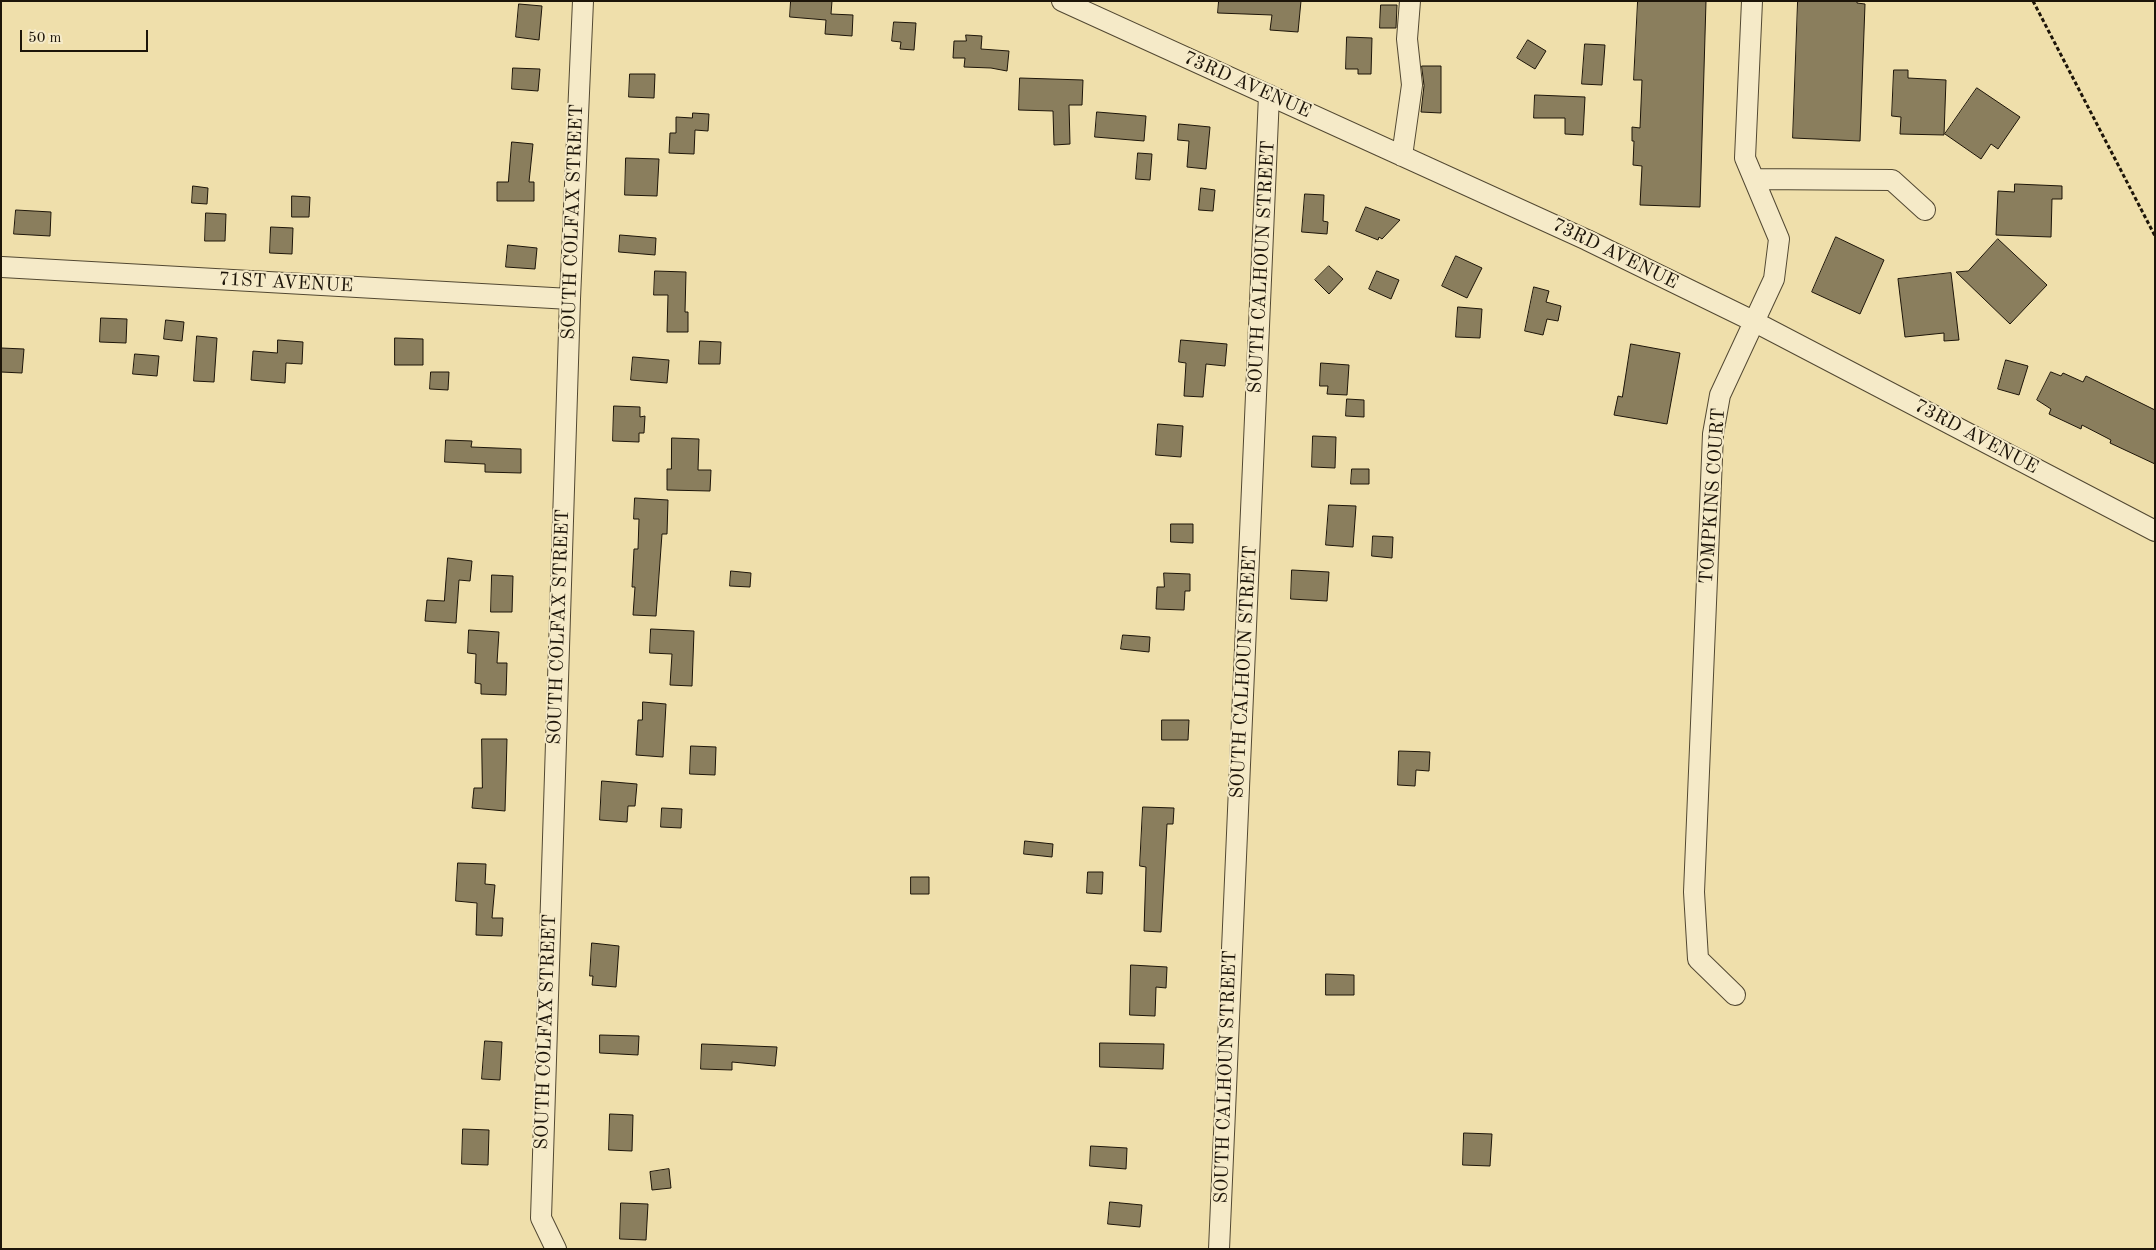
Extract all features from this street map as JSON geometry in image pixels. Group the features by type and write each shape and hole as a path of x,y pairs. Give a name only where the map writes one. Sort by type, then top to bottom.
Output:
{"street":[{"name":"SOUTH COLFAX STREET","path":"556,1249 540,1218 570,299 583,1"},
{"name":"73RD AVENUE","path":"1062,1 1587,240 1753,321 2155,531"},
{"path":"1402,156 1412,85 1407,39 1410,1"},
{"name":"TOMPKINS COURT","path":"1735,995 1698,958 1694,892 1713,434 1720,395 1774,279 1779,240 1745,158 1752,1"},
{"name":"SOUTH CALHOUN STREET","path":"1219,1249 1269,95"},
{"path":"1754,180 1892,180 1925,210"},
{"name":"71ST AVENUE","path":"2,267 570,299"}],"path":[{"path":"2033,1 2155,236"}],"building":[{"path":"791,1 832,1 831,14 853,15 852,36 825,34 826,20 790,17"},
{"path":"1219,1 1301,1 1298,32 1270,30 1272,15 1218,13"},
{"path":"1638,1 1706,1 1700,207 1640,205 1642,166 1633,165 1634,141 1632,141 1632,127 1640,128 1642,80 1634,80"},
{"path":"1798,1 1857,1 1857,3 1865,4 1860,141 1793,138"},
{"path":"519,4 542,6 539,40 516,37"},
{"path":"1381,5 1397,5 1396,28 1380,28"},
{"path":"894,22 916,23 914,50 900,49 901,42 892,41"},
{"path":"966,35 982,36 981,49 1009,51 1007,71 991,68 964,67 965,58 953,58 954,41 966,41"},
{"path":"1347,37 1372,38 1371,74 1358,74 1358,69 1346,69"},
{"path":"1528,40 1546,51 1535,69 1517,58"},
{"path":"1585,44 1605,45 1602,85 1582,84"},
{"path":"1422,66 1441,66 1441,113 1421,112 1424,86"},
{"path":"513,68 540,69 538,91 512,89"},
{"path":"1894,70 1908,70 1908,78 1946,80 1944,135 1900,134 1901,117 1892,116"},
{"path":"630,74 655,74 654,98 629,97"},
{"path":"1020,78 1083,80 1082,105 1069,105 1070,144 1054,145 1053,111 1019,110"},
{"path":"1977,88 2020,117 1998,149 1991,144 1981,159 1945,134"},
{"path":"1535,95 1585,97 1583,135 1565,134 1565,118 1534,118"},
{"path":"1097,112 1146,116 1144,141 1095,137"},
{"path":"693,113 709,114 708,131 695,130 694,154 669,153 670,133 676,133 676,117 692,118"},
{"path":"1179,124 1210,127 1206,169 1187,167 1189,141 1178,140"},
{"path":"512,142 533,144 529,182 534,182 534,201 497,201 497,182 508,182"},
{"path":"1138,153 1152,154 1150,180 1136,179"},
{"path":"626,158 659,159 657,196 625,195"},
{"path":"2015,184 2062,186 2062,199 2052,199 2051,237 1996,235 1998,191 2014,192"},
{"path":"193,186 208,188 207,204 192,203"},
{"path":"1201,188 1215,190 1213,211 1199,210"},
{"path":"1305,194 1324,195 1323,221 1328,222 1327,234 1302,232"},
{"path":"292,196 310,197 309,217 292,217"},
{"path":"1366,207 1400,220 1382,239 1379,237 1378,240 1356,231"},
{"path":"16,210 51,212 50,236 14,234"},
{"path":"206,213 226,214 225,241 205,241"},
{"path":"271,227 293,228 292,254 270,253"},
{"path":"620,235 656,238 655,255 619,252"},
{"path":"1836,237 1884,260 1860,314 1812,292"},
{"path":"1998,239 2047,285 2010,324 1956,272 1968,271"},
{"path":"508,245 537,248 535,269 506,267"},
{"path":"1456,256 1482,268 1467,298 1442,286"},
{"path":"1329,266 1343,279 1329,294 1315,280"},
{"path":"655,271 686,272 685,312 688,312 688,332 667,332 668,295 654,295"},
{"path":"1377,271 1399,280 1391,299 1369,289"},
{"path":"1951,273 1959,340 1944,341 1944,333 1905,337 1898,279"},
{"path":"1534,287 1549,291 1546,302 1561,306 1558,321 1547,319 1543,335 1525,331"},
{"path":"1458,307 1482,309 1480,338 1456,337"},
{"path":"101,318 127,319 126,343 100,342"},
{"path":"166,320 184,322 182,341 164,339"},
{"path":"197,336 217,338 214,382 194,381"},
{"path":"395,338 423,339 423,365 395,365"},
{"path":"278,340 303,342 302,364 286,363 285,383 251,380 253,351 277,353"},
{"path":"1181,340 1227,344 1225,366 1206,364 1203,397 1184,396 1186,363 1179,362"},
{"path":"700,341 721,342 720,364 699,364"},
{"path":"1631,344 1680,353 1667,424 1614,415 1618,396 1622,397"},
{"path":"1,348 24,349 22,373 1,372"},
{"path":"135,354 159,356 157,376 133,374"},
{"path":"633,357 669,360 667,383 631,380"},
{"path":"2006,360 2028,366 2019,395 1998,389"},
{"path":"1321,363 1349,365 1347,395 1327,394 1328,386 1320,386"},
{"path":"431,372 449,372 448,390 430,389"},
{"path":"2051,372 2061,376 2063,373 2083,382 2086,376 2155,410 2155,464 2110,443 2111,440 2082,425 2081,429 2049,414 2051,409 2037,400"},
{"path":"1347,399 1364,400 1364,417 1346,416"},
{"path":"614,406 640,407 640,417 645,416 644,433 639,433 639,442 613,441"},
{"path":"1158,424 1183,426 1181,457 1156,455"},
{"path":"1313,436 1336,437 1335,468 1312,467"},
{"path":"672,438 699,439 698,470 711,470 710,491 667,490 667,469 671,469"},
{"path":"446,440 472,441 471,447 521,449 521,473 485,472 485,464 445,462"},
{"path":"1352,469 1369,469 1369,484 1351,484"},
{"path":"635,498 668,500 667,534 662,534 656,616 633,615 635,587 632,587 634,549 638,549 639,519 634,519"},
{"path":"1329,505 1356,506 1353,547 1326,545"},
{"path":"1171,524 1193,524 1193,543 1171,542"},
{"path":"1373,536 1393,537 1392,558 1372,556"},
{"path":"448,558 472,561 470,581 459,580 456,623 425,621 427,600 444,601"},
{"path":"1292,570 1329,572 1327,601 1291,599"},
{"path":"731,571 751,573 750,587 730,586"},
{"path":"1164,573 1190,574 1190,591 1185,591 1184,610 1156,609 1157,587 1164,587"},
{"path":"492,575 513,576 512,612 491,612"},
{"path":"651,629 694,631 692,686 670,685 672,654 650,653"},
{"path":"469,630 499,632 497,663 507,663 506,695 481,694 481,684 475,683 476,654 468,653"},
{"path":"1123,635 1150,637 1149,652 1121,649"},
{"path":"643,702 666,704 663,757 636,755 638,720 642,720"},
{"path":"1162,720 1189,720 1188,740 1162,740"},
{"path":"482,739 507,739 505,811 472,808 474,788 482,788"},
{"path":"691,746 716,747 715,775 690,774"},
{"path":"1399,751 1430,752 1429,771 1416,770 1415,786 1398,785"},
{"path":"602,781 637,784 635,806 628,806 627,822 600,820"},
{"path":"1143,807 1174,808 1173,824 1167,824 1161,932 1144,931 1146,867 1140,866"},
{"path":"662,808 682,809 681,828 661,827"},
{"path":"1025,841 1053,844 1052,857 1024,854"},
{"path":"458,863 486,864 485,884 495,885 492,918 503,918 502,936 476,935 477,903 456,901"},
{"path":"1088,872 1103,872 1102,894 1087,893"},
{"path":"911,877 929,877 929,894 911,894"},
{"path":"592,943 619,946 616,987 592,985 593,976 590,976"},
{"path":"1131,965 1167,967 1166,988 1156,987 1155,1016 1130,1015"},
{"path":"1326,974 1354,975 1354,995 1326,995"},
{"path":"600,1035 639,1036 638,1055 600,1053"},
{"path":"485,1041 502,1042 500,1080 482,1079"},
{"path":"1100,1043 1164,1044 1163,1069 1100,1067"},
{"path":"702,1044 777,1047 775,1066 732,1062 732,1070 701,1069"},
{"path":"610,1114 633,1115 632,1151 609,1150"},
{"path":"463,1129 489,1130 488,1165 462,1164"},
{"path":"1464,1133 1492,1134 1490,1166 1463,1165"},
{"path":"1091,1146 1127,1148 1126,1169 1090,1166"},
{"path":"669,1169 671,1188 652,1190 650,1172"},
{"path":"1110,1202 1142,1205 1140,1227 1108,1224"},
{"path":"621,1203 648,1204 646,1240 620,1239"}]}
